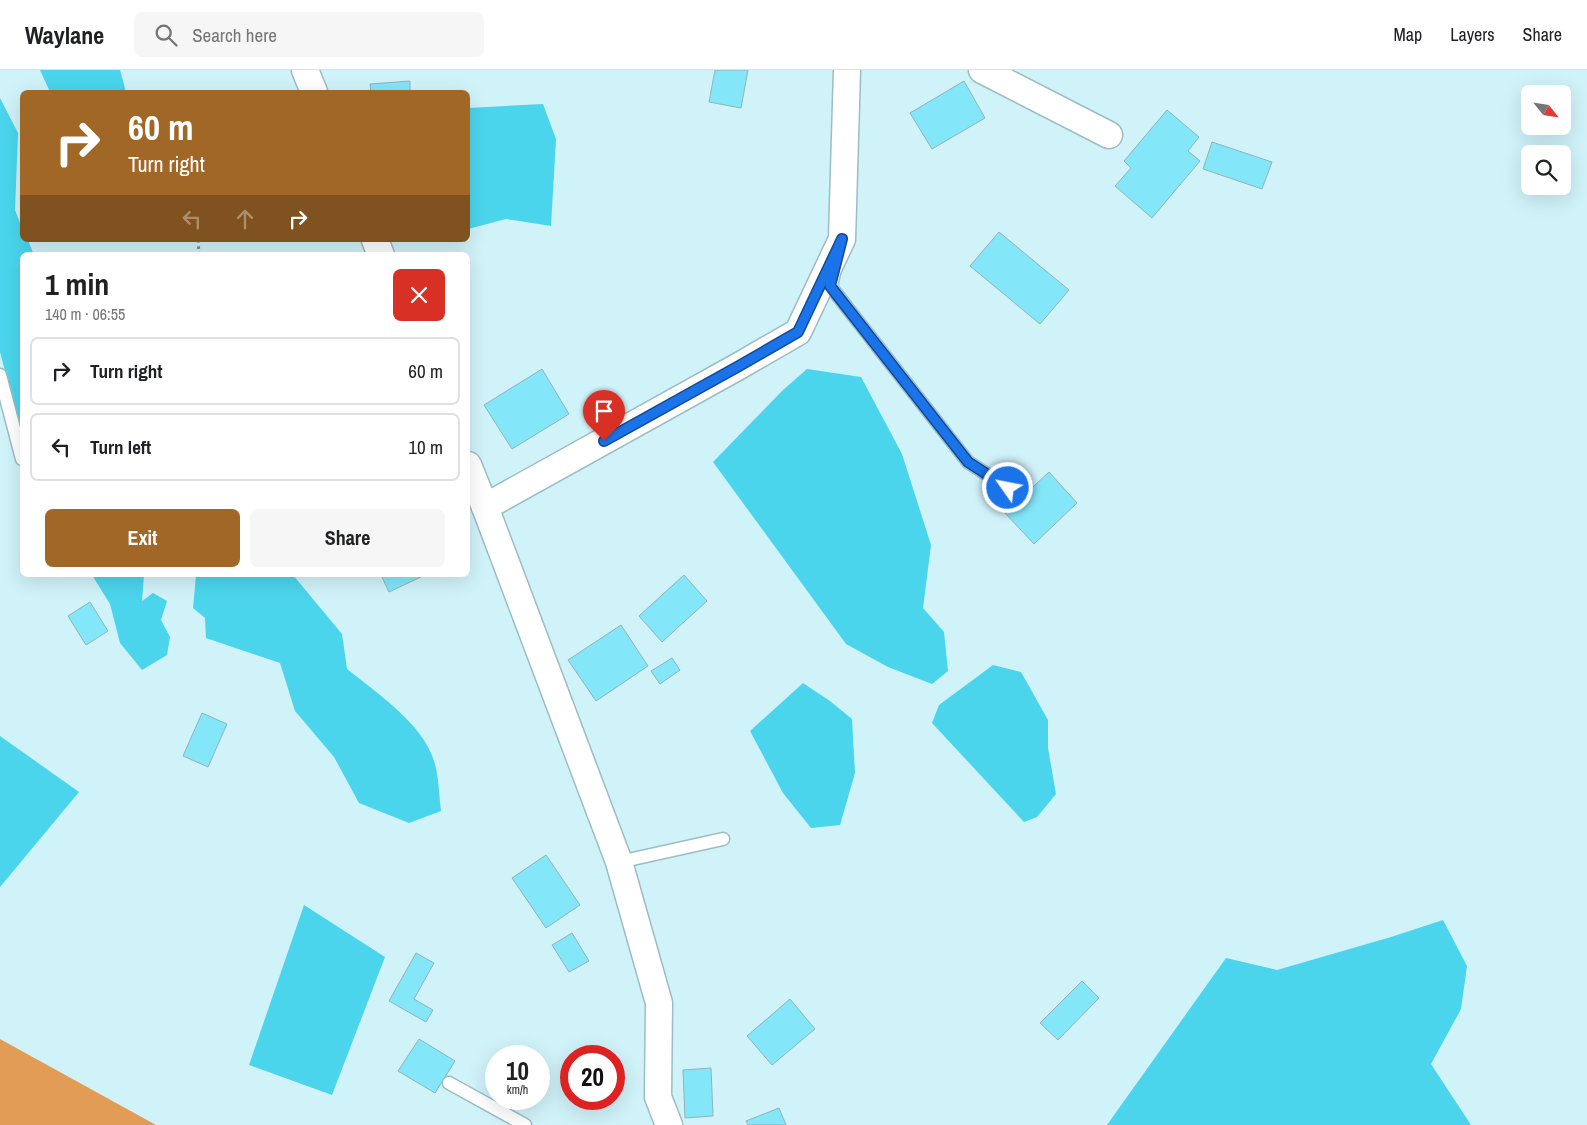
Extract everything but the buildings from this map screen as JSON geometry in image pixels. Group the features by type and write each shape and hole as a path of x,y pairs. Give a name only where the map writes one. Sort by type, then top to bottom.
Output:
{"street":[{"path":"305,70 313,90"},
{"path":"485,507 798,332 842,239 847,70"},
{"path":"982,70 1109,135"},
{"path":"470,470 618,862 659,1003 658,1097 669,1125"}],"lane":[{"path":"842,239 830,286 968,462 1008,488"},
{"path":"0,375 20,451"},
{"path":"618,862 723,839"},
{"path":"449,1082 526,1125"}],"shaded area":[{"path":"0,1039 156,1125 0,1125"}],"water":[{"path":"40,70 120,70 125,90 49,90"},
{"path":"0,98 18,133 15,210 20,223 20,242 29,242 33,252 20,252 20,427 0,352"},
{"path":"543,104 556,139 551,226 506,219 470,228 470,108"},
{"path":"807,369 861,377 902,454 931,545 923,608 944,632 948,671 932,684 888,667 846,644 713,462 783,390"},
{"path":"93,577 144,577 142,601 153,593 167,601 161,620 170,637 167,655 142,670 120,643 110,604"},
{"path":"196,577 295,577 342,634 347,669 398,710 420,734 434,761 441,811 409,823 359,803 334,757 295,711 280,663 206,638 205,618 193,608"},
{"path":"993,665 1021,672 1048,720 1048,748 1056,794 1037,817 1024,822 932,723 939,705"},
{"path":"803,683 852,719 855,773 840,825 811,828 783,793 750,731"},
{"path":"0,736 79,792 0,887"},
{"path":"304,905 385,957 332,1095 249,1065"},
{"path":"1443,920 1467,966 1461,1009 1431,1064 1471,1125 1107,1125 1226,958 1277,970"}],"route":[{"path":"604,441 798,332 842,239 830,286 968,462 1008,488"}]}
